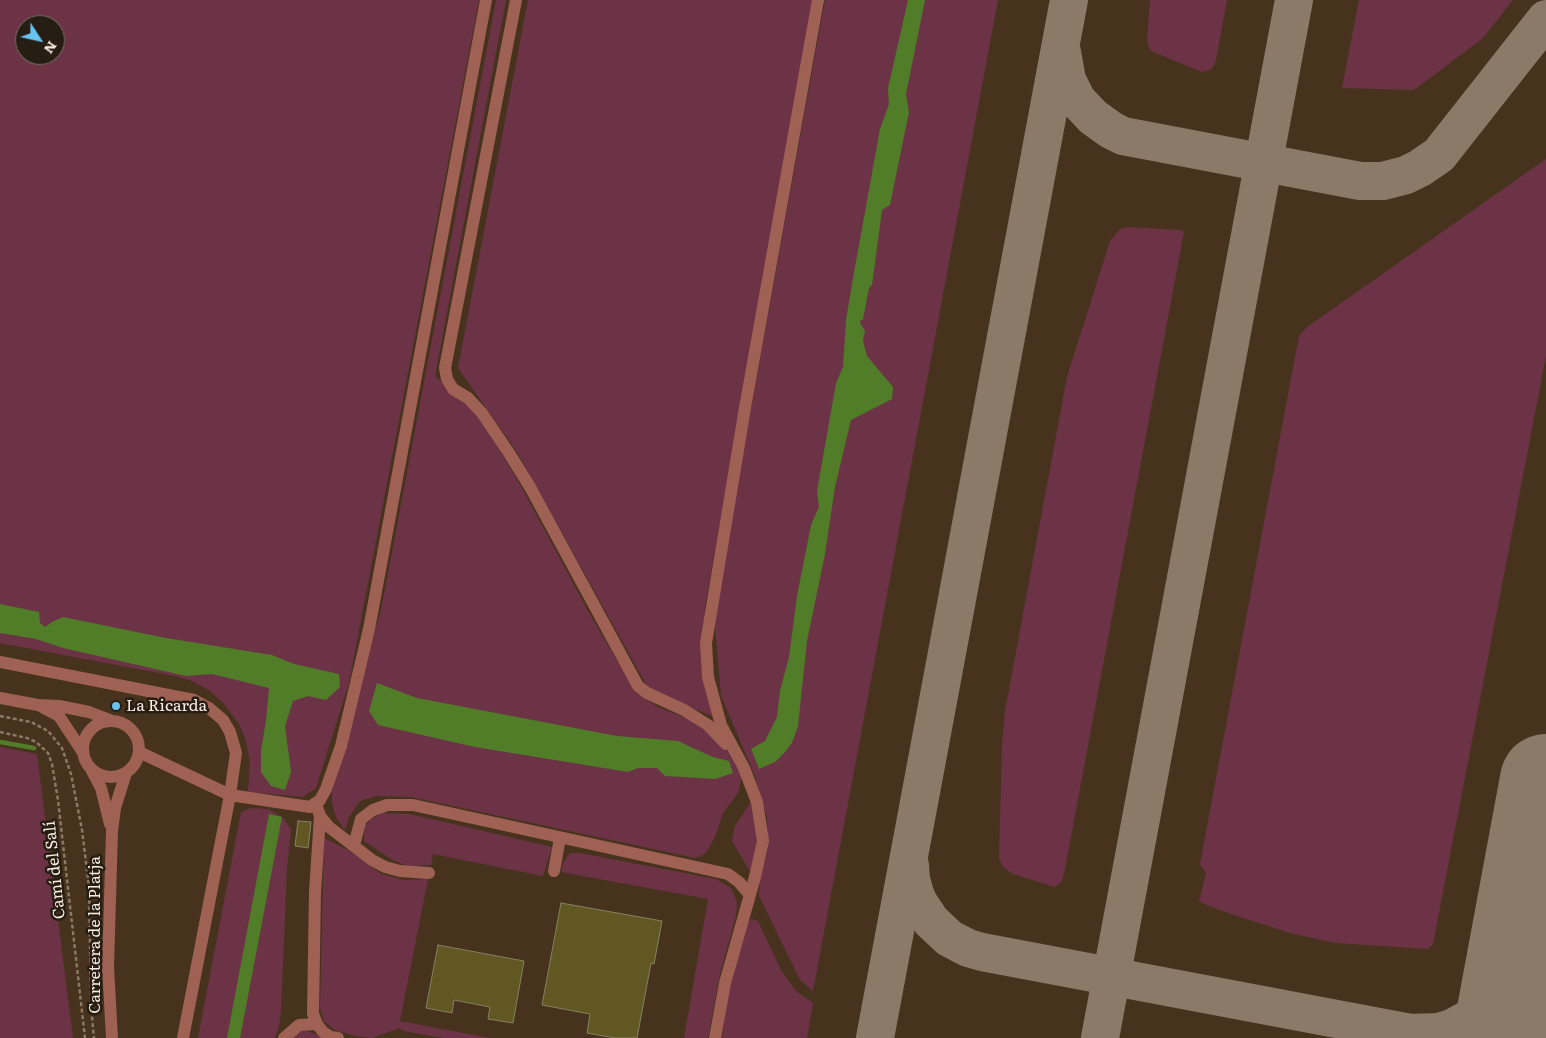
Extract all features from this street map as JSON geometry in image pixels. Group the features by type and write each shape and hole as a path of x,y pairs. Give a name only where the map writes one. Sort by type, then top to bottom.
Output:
{"street":[{"path":"338,1038 323,1032 316,1024 313,1014 318,810 341,746 369,629 486,0"},
{"path":"516,0 446,368 447,379 453,389 468,398 482,413 509,453 530,487 638,686 647,693 684,710 708,725 728,745 744,768"},
{"path":"715,1038 724,983 750,894 763,841 757,802 744,768 721,724 708,677 706,642 745,408 818,0"},
{"path":"0,662 194,700 209,708 223,720 230,732 236,752 230,796 183,1038"},
{"path":"0,698 89,712 124,723 132,730 139,743 137,760 126,773 119,776 99,775 86,764 82,751 59,716 38,705"},
{"path":"82,751 84,739 90,729 97,723 110,720"},
{"path":"139,752 230,796 310,807 318,810 329,827 372,860 385,867 400,871 429,873"},
{"name":"Carretera de la Platja","path":"92,771 101,788 112,831"},
{"name":"Carretera de la Platja","path":"112,1038 108,967 112,831 116,808 126,773"},
{"path":"354,846 362,819 373,810 386,805 413,805 728,874 750,894"},
{"path":"554,871 560,838"},
{"path":"284,1038 299,1025 316,1024"}],"path":[{"path":"0,716 31,722 48,731 62,748 70,774 82,830 89,887 94,1038"},
{"name":"Camí del Salí","path":"0,732 36,742 48,753 52,764 58,800 85,1038"}],"shaded area":[{"path":"0,0 479,0 349,683 316,788 303,797 248,792 250,762 246,741 239,724 224,704 210,691 192,681 175,676 0,643"},
{"path":"496,0 506,0 435,376 480,417 521,486 588,611 636,693 658,707 698,723 729,752 742,776 738,793 723,813 715,837 705,854 695,858 411,797 376,796 360,801 349,817 345,830 337,819 332,804 332,792 382,605"},
{"path":"528,0 813,0 705,607 703,657 717,718 659,695 647,686 517,452 458,368"},
{"path":"825,0 998,0 813,991 800,980 759,896 760,881 768,847 767,818 755,776 721,696 714,614"},
{"path":"908,0 925,0 906,94 909,112 890,205 882,210 872,285 865,292 860,323 865,331 863,341 867,356 893,387 892,399 851,420 835,487 825,554 807,641 798,726 792,743 785,752 775,762 759,769 751,749 765,741 777,717 780,691 789,657 797,596 811,525 819,507 817,491 836,383 843,367 846,320 880,129 889,104 888,88"},
{"path":"1150,0 1227,0 1216,60 1210,70 1202,72 1151,51 1147,41"},
{"path":"1359,0 1513,0 1483,38 1414,90 1342,88"},
{"path":"1546,159 1546,356 1433,944 1428,949 1335,943 1290,933 1204,904 1199,901 1206,873 1200,864 1299,336 1307,327"},
{"path":"1129,227 1180,230 1184,232 1064,874 1062,881 1055,887 1013,874 1004,868 999,859 1002,743 1005,711 1067,377 1110,241 1120,229"},
{"path":"0,604 39,612 40,623 45,627 63,617 166,638 272,655 294,664 339,674 340,687 326,700 308,696 293,701 285,726 291,772 285,790 271,786 261,772 261,751 269,688 212,674 186,676 63,648 36,639 0,633"},
{"path":"377,683 417,698 617,736 678,741 713,757 729,761 733,773 715,779 665,776 657,768 638,768 628,772 475,747 378,725 369,711"},
{"path":"0,747 37,754 73,1038 0,1038"},
{"path":"752,800 759,830 752,875 732,841 735,826"},
{"path":"251,808 268,809 282,817 291,829 287,869 279,1026 275,1038 198,1038 241,812"},
{"path":"382,813 410,814 552,847 543,876 433,854 431,865 407,866 391,859 364,841 365,826 370,820"},
{"path":"269,814 282,817 240,1038 227,1038"},
{"path":"324,838 350,851 381,874 403,880 428,879 400,1021 490,1038 443,1038 404,1031 399,1028 372,1038 355,1036 335,1030 324,1021 320,1008"},
{"path":"570,853 580,853 716,879 731,888 737,902 736,916 720,974 708,1038 684,1038 708,899 561,872 563,863"},
{"path":"752,919 758,921 781,970 797,992 813,1003 807,1038 722,1038 728,994 746,923"},
{"path":"305,1030 322,1038 292,1038 298,1032"}],"building":[{"path":"298,821 311,822 308,848 295,846"},
{"path":"561,903 662,921 654,964 651,963 637,1038 615,1038 587,1033 590,1014 542,1005"},
{"path":"438,945 524,961 513,1023 488,1019 490,1007 454,1000 452,1013 426,1008"}],"waterway":[{"path":"861,318 867,286"},
{"path":"0,742 34,748"}],"taxiway":[{"path":"875,1038 1069,0"},
{"path":"1100,1038 1294,0"},
{"path":"1062,52 1067,80 1077,100 1093,117 1123,136 1360,181 1383,181 1406,175 1439,155 1546,19"},
{"path":"910,865 915,894 931,921 949,938 968,948 1437,1038"},
{"path":"1513,959 1513,984 1520,1012 1539,1038"},
{"path":"1409,1033 1439,1032 1452,1028 1476,1015 1488,1006 1497,994 1504,983 1513,959"}],"runway":[{"path":"1498,1038 1546,780"}],"place":[{"name":"La Ricarda","path":"116,706"}]}
